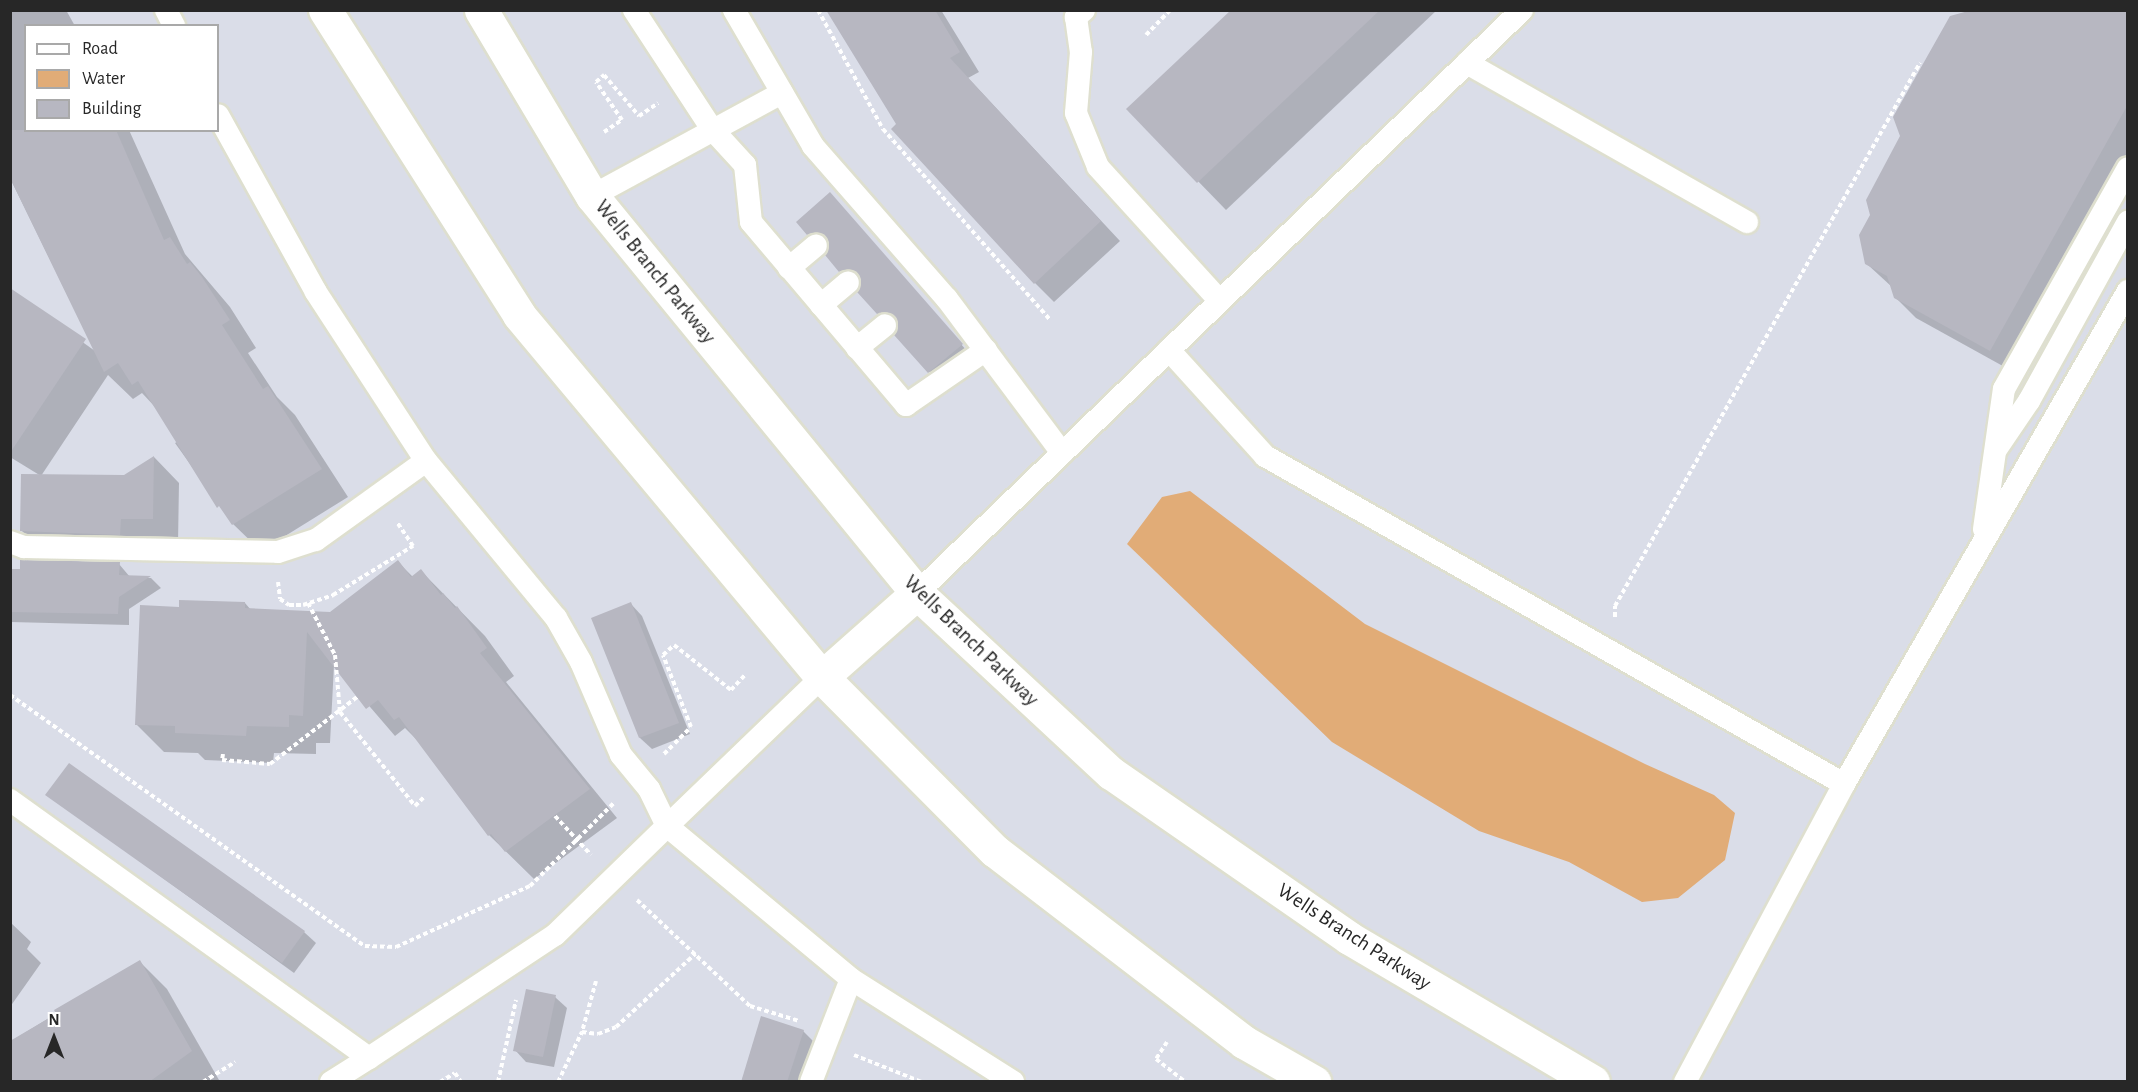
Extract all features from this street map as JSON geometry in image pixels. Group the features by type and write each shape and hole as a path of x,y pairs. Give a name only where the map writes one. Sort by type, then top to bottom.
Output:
{"main road":[{"path":"325,10 519,315 822,677 995,851 1244,1042 1314,1082"},
{"name":"Wells Branch Parkway","path":"481,10 592,196 917,592 1111,774 1349,938 1593,1082"},
{"path":"822,677 917,592"}],"lane":[{"path":"166,10 173,24"},
{"path":"634,10 712,129 745,165 751,222 906,405 986,350"},
{"path":"734,10 813,146 857,210 926,289 986,350 1062,453"},
{"path":"917,592 1522,10"},
{"path":"1077,13 1080,52 1076,112 1098,167 1220,301"},
{"path":"1467,63 1747,222"},
{"path":"592,196 782,93"},
{"path":"219,117 316,292 426,461 556,618 581,662 621,755 649,789 667,826 850,979 1013,1082"},
{"path":"1983,540 1992,455 2004,388 2127,168"},
{"path":"1992,455 2029,401 2127,222"},
{"path":"789,268 816,245"},
{"path":"821,305 848,282"},
{"path":"1685,1082 1844,784 2127,291"},
{"path":"857,348 885,324"},
{"path":"1169,350 1265,456 1844,784"},
{"path":"10,542 24,547 278,552 316,540 426,461"},
{"path":"331,1082 555,935 822,677"},
{"path":"10,800 369,1058"},
{"path":"811,1082 850,979"}],"path":[{"path":"818,10 883,129 1050,320"},
{"path":"1146,35 1170,10"},
{"path":"1618,622 1613,614 1615,606 1920,63"},
{"path":"604,132 622,120 596,82 604,75 639,116 664,99"},
{"path":"308,603 335,655 340,712 415,806 424,797"},
{"path":"664,754 691,727 663,655 674,645 731,690 745,675"},
{"path":"10,695 365,946 396,947 530,886 614,803"},
{"path":"223,754 222,760 270,764 357,697"},
{"path":"555,816 575,842 598,862"},
{"path":"637,900 750,1006 799,1021"},
{"path":"582,1032 598,1034 616,1027 695,954"},
{"path":"558,1082 582,1032 596,981"},
{"path":"498,1082 518,993"},
{"path":"1167,1042 1156,1059 1185,1082"},
{"path":"850,1053 922,1082"},
{"path":"203,1082 235,1062"},
{"path":"440,1082 455,1072 461,1082"}],"water":[{"path":"1190,491 1365,624 1645,764 1714,795 1735,813 1725,860 1678,898 1642,902 1569,862 1479,831 1332,742 1127,544 1162,497"}],"building":[{"path":"826,10 935,10 960,52 950,58 1101,221 1034,284 891,129 896,124"},
{"path":"1231,10 1380,10 1197,183 1126,109"},
{"path":"1972,10 2127,10 2127,106 1990,351 1894,298 1887,276 1865,264 1859,235 1870,215 1866,200 1900,136 1893,117 1950,16"},
{"path":"10,130 117,132 164,240 170,237 187,264 190,262 202,277 230,320 222,325 263,389 268,386 322,469 232,525 219,506 217,508 138,381 132,385 118,363 104,372 10,178"},
{"path":"830,192 963,344 928,373 894,335 898,323 895,316 883,312 877,314 857,292 861,280 858,273 846,269 839,272 825,255 829,243 826,236 814,232 807,235 796,222"},
{"path":"10,288 86,339 10,453"},
{"path":"154,456 153,519 121,519 120,535 20,531 21,474 124,475"},
{"path":"20,560 120,562 119,575 151,576 119,597 118,614 10,612 10,569 20,569"},
{"path":"398,560 411,577 421,569 441,595 443,593 455,608 457,606 487,648 480,653 590,789 505,852 491,834 488,836 399,717 394,720 378,700 366,709 307,632 303,716 289,715 289,727 247,726 246,736 175,733 175,726 135,725 140,605 179,607 179,600 245,602 245,608 330,612"},
{"path":"631,602 679,723 639,738 591,618"},
{"path":"69,763 305,931 282,963 45,795"},
{"path":"140,960 192,1051 149,1082 10,1082 10,1041 56,1014 54,1010"},
{"path":"526,989 556,995 543,1057 513,1051"},
{"path":"761,1016 804,1030 787,1082 741,1082"}]}
